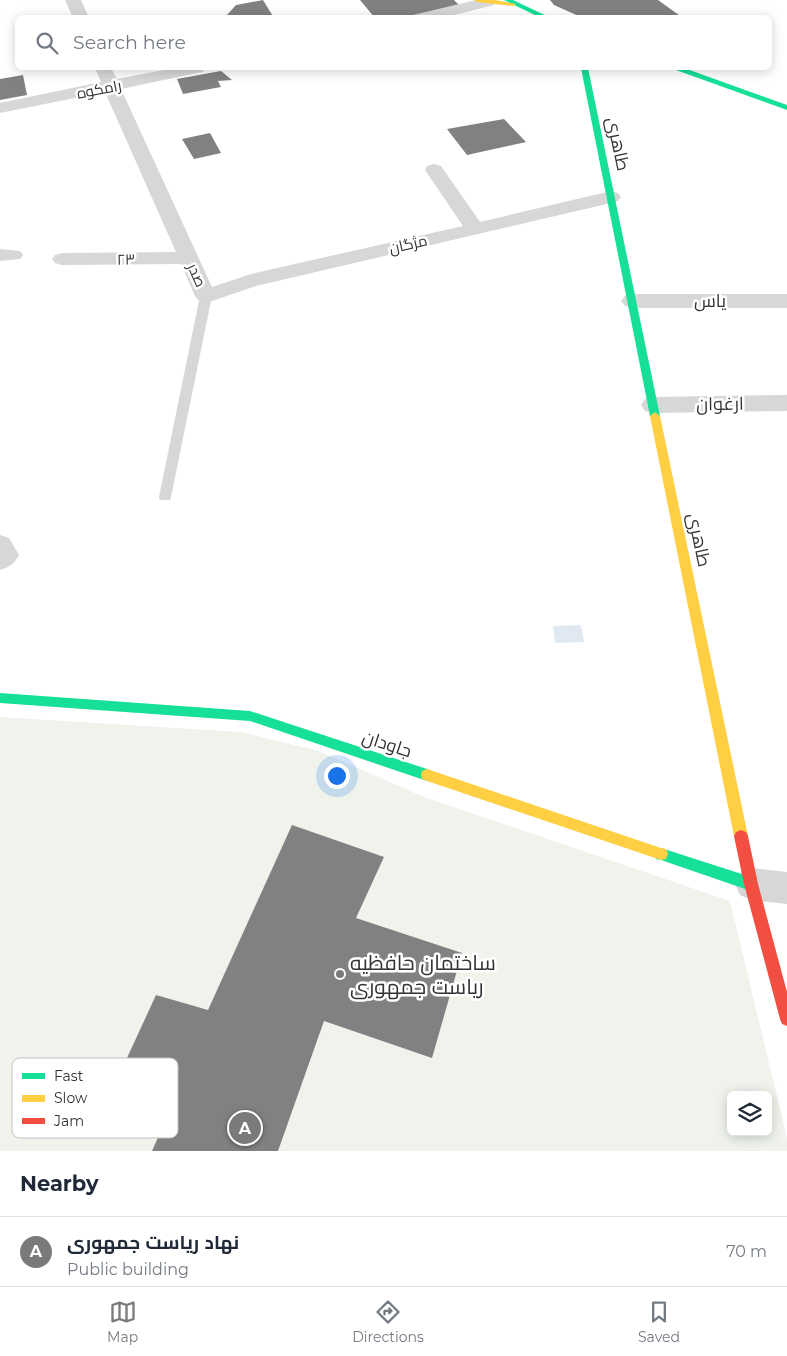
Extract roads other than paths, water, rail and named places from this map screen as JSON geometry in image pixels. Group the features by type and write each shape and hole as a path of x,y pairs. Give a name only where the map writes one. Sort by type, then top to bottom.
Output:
{"street":[{"path":"73,0 80,15"},
{"path":"434,15 497,2 538,15"},
{"name":"صدر","path":"104,70 206,296"},
{"name":"رامکوه","path":"0,108 112,87 188,70"},
{"name":"طاهری","path":"584,70 751,884 787,1018"},
{"path":"685,70 787,108"},
{"path":"434,170 475,229"},
{"name":"مژگان","path":"206,296 251,281 611,198"},
{"name":"۲۳","path":"62,259 189,258"},
{"name":"یاس","path":"632,301 787,301"},
{"name":"ارغوان","path":"653,405 787,403"},
{"path":"0,545 6,555 0,560"},
{"name":"جاودان","path":"0,698 250,716 751,884"},
{"path":"751,884 787,888"}],"lane":[{"name":"صدر","path":"165,497 206,296"}],"place":[{"name":"ساختمان حافظیه ریاست جمهوری","path":"340,974"},
{"name":"نهاد ریاست جمهوری","path":"245,1128"}]}
